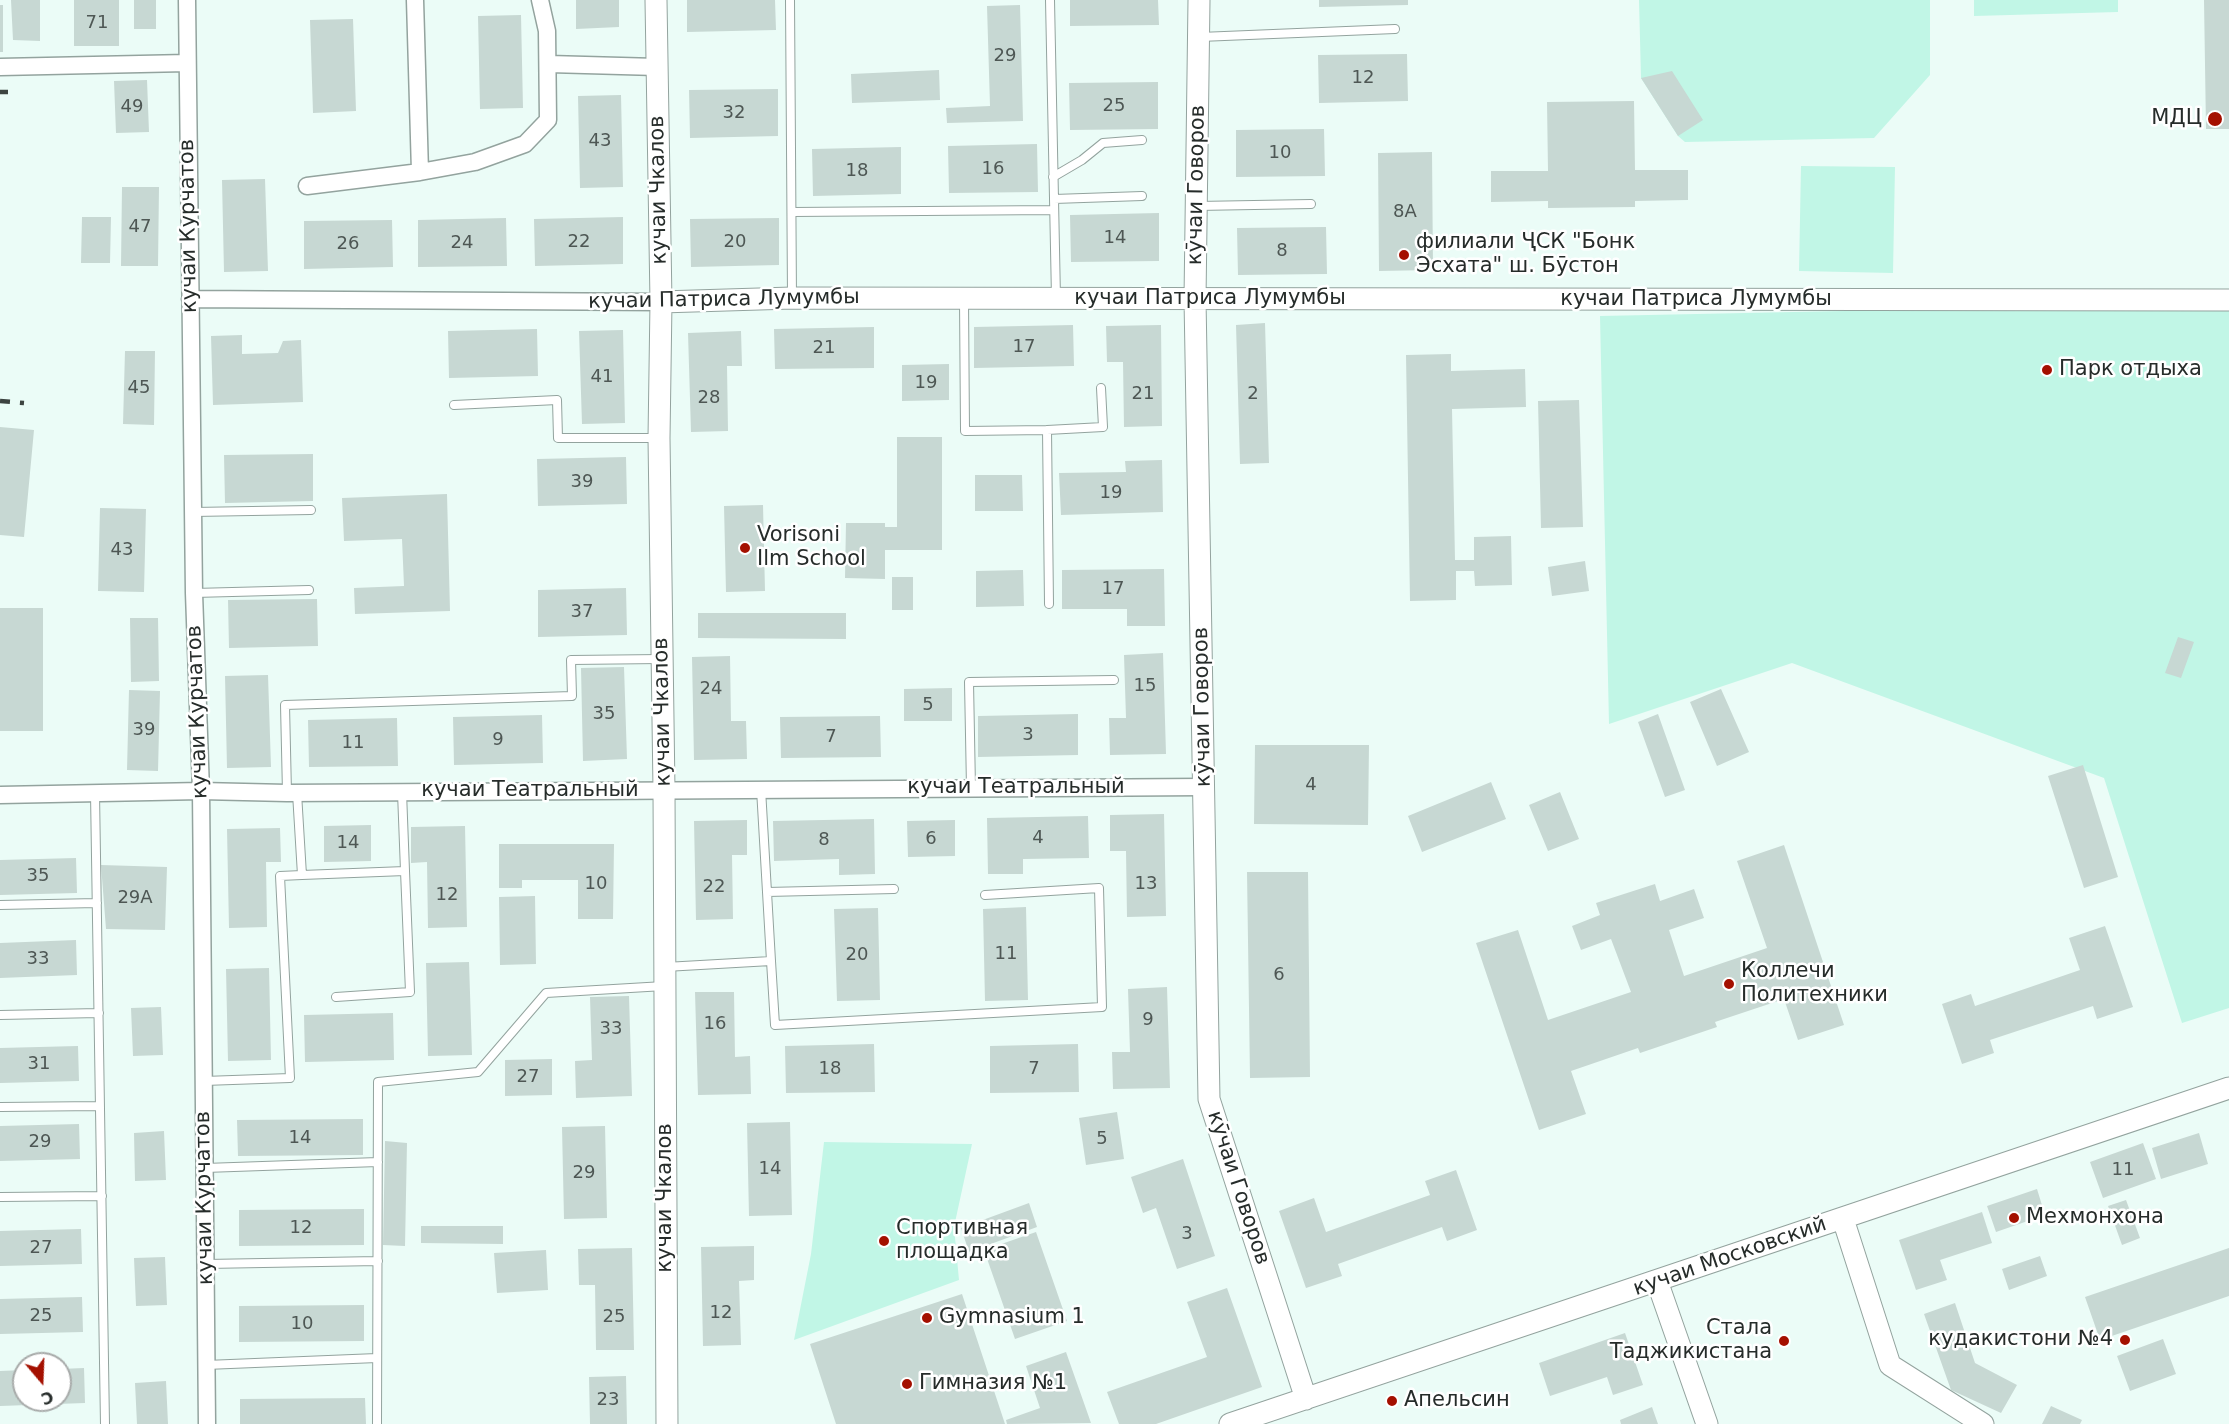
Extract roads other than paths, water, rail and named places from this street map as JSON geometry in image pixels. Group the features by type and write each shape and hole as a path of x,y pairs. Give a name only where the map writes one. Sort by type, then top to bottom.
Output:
{"street":[{"name":"кучаи Курчатов","path":"187,0 194,593 201,791 207,1424"},
{"path":"415,0 420,172"},
{"path":"307,186 420,172 475,162 525,144 548,120 547,31 540,0"},
{"name":"кучаи Чкалов","path":"656,0 661,302 659,438 664,790 667,1424"},
{"name":"кӯчаи Говоров","path":"1199,0 1196,299 1209,1099 1306,1399"},
{"path":"0,67 187,63"},
{"path":"549,64 657,67"},
{"name":"кучаи Патриса Лумумбы","path":"190,299 661,302 792,298 2229,300"},
{"name":"кучаи Театральный","path":"0,795 201,791 292,793 1204,787"},
{"name":"кучаи Московский","path":"1230,1424 2229,1088"},
{"path":"1843,1219 1890,1365 1983,1424"},
{"path":"1657,1281 1707,1424"}],"lane":[{"path":"790,0 792,298"},
{"path":"1050,0 1056,299"},
{"path":"1199,37 1395,29"},
{"path":"1053,177 1082,160 1103,143 1142,140"},
{"path":"1054,199 1142,196"},
{"path":"1197,206 1311,204"},
{"path":"792,212 1054,210"},
{"path":"964,299 964,431 1103,427 1101,388"},
{"path":"454,405 557,400 558,438 659,438"},
{"path":"1047,430 1049,604"},
{"path":"193,512 311,510"},
{"path":"194,593 309,590"},
{"path":"302,875 285,705 572,696 571,660 662,659"},
{"path":"971,788 969,682 1114,680"},
{"path":"761,789 775,1025 1102,1007 1099,888 985,895"},
{"path":"336,997 410,992 402,792"},
{"path":"95,793 105,1424"},
{"path":"204,1081 290,1078 280,876 405,871"},
{"path":"767,892 894,889"},
{"path":"0,904 97,903"},
{"path":"377,1424 378,1082 478,1072 546,993 771,961"},
{"path":"0,1015 99,1013"},
{"path":"0,1107 100,1106"},
{"path":"205,1168 378,1162"},
{"path":"0,1197 102,1196"},
{"path":"206,1264 378,1261"},
{"path":"206,1365 377,1358"}],"railway":[{"path":"0,92 8,92"},
{"path":"0,401 24,403"}],"place":[{"name":"МДЦ","path":"2215,119"},
{"name":"филиали ҶСК \"Бонк Эсхата\" ш. Бӯстон","path":"1404,255"},
{"name":"Парк отдыха","path":"2047,370"},
{"name":"Vorisoni Ilm School","path":"745,548"},
{"name":"Коллечи Политехники","path":"1729,984"},
{"name":"Мехмонхона","path":"2014,1218"},
{"name":"Спортивная площадка","path":"884,1241"},
{"name":"Gymnasium 1","path":"927,1318"},
{"name":"кудакистони №4","path":"2125,1340"},
{"name":"Стала Таджикистана","path":"1784,1341"},
{"name":"Гимназия №1","path":"907,1384"},
{"name":"Апельсин","path":"1392,1401"}]}
